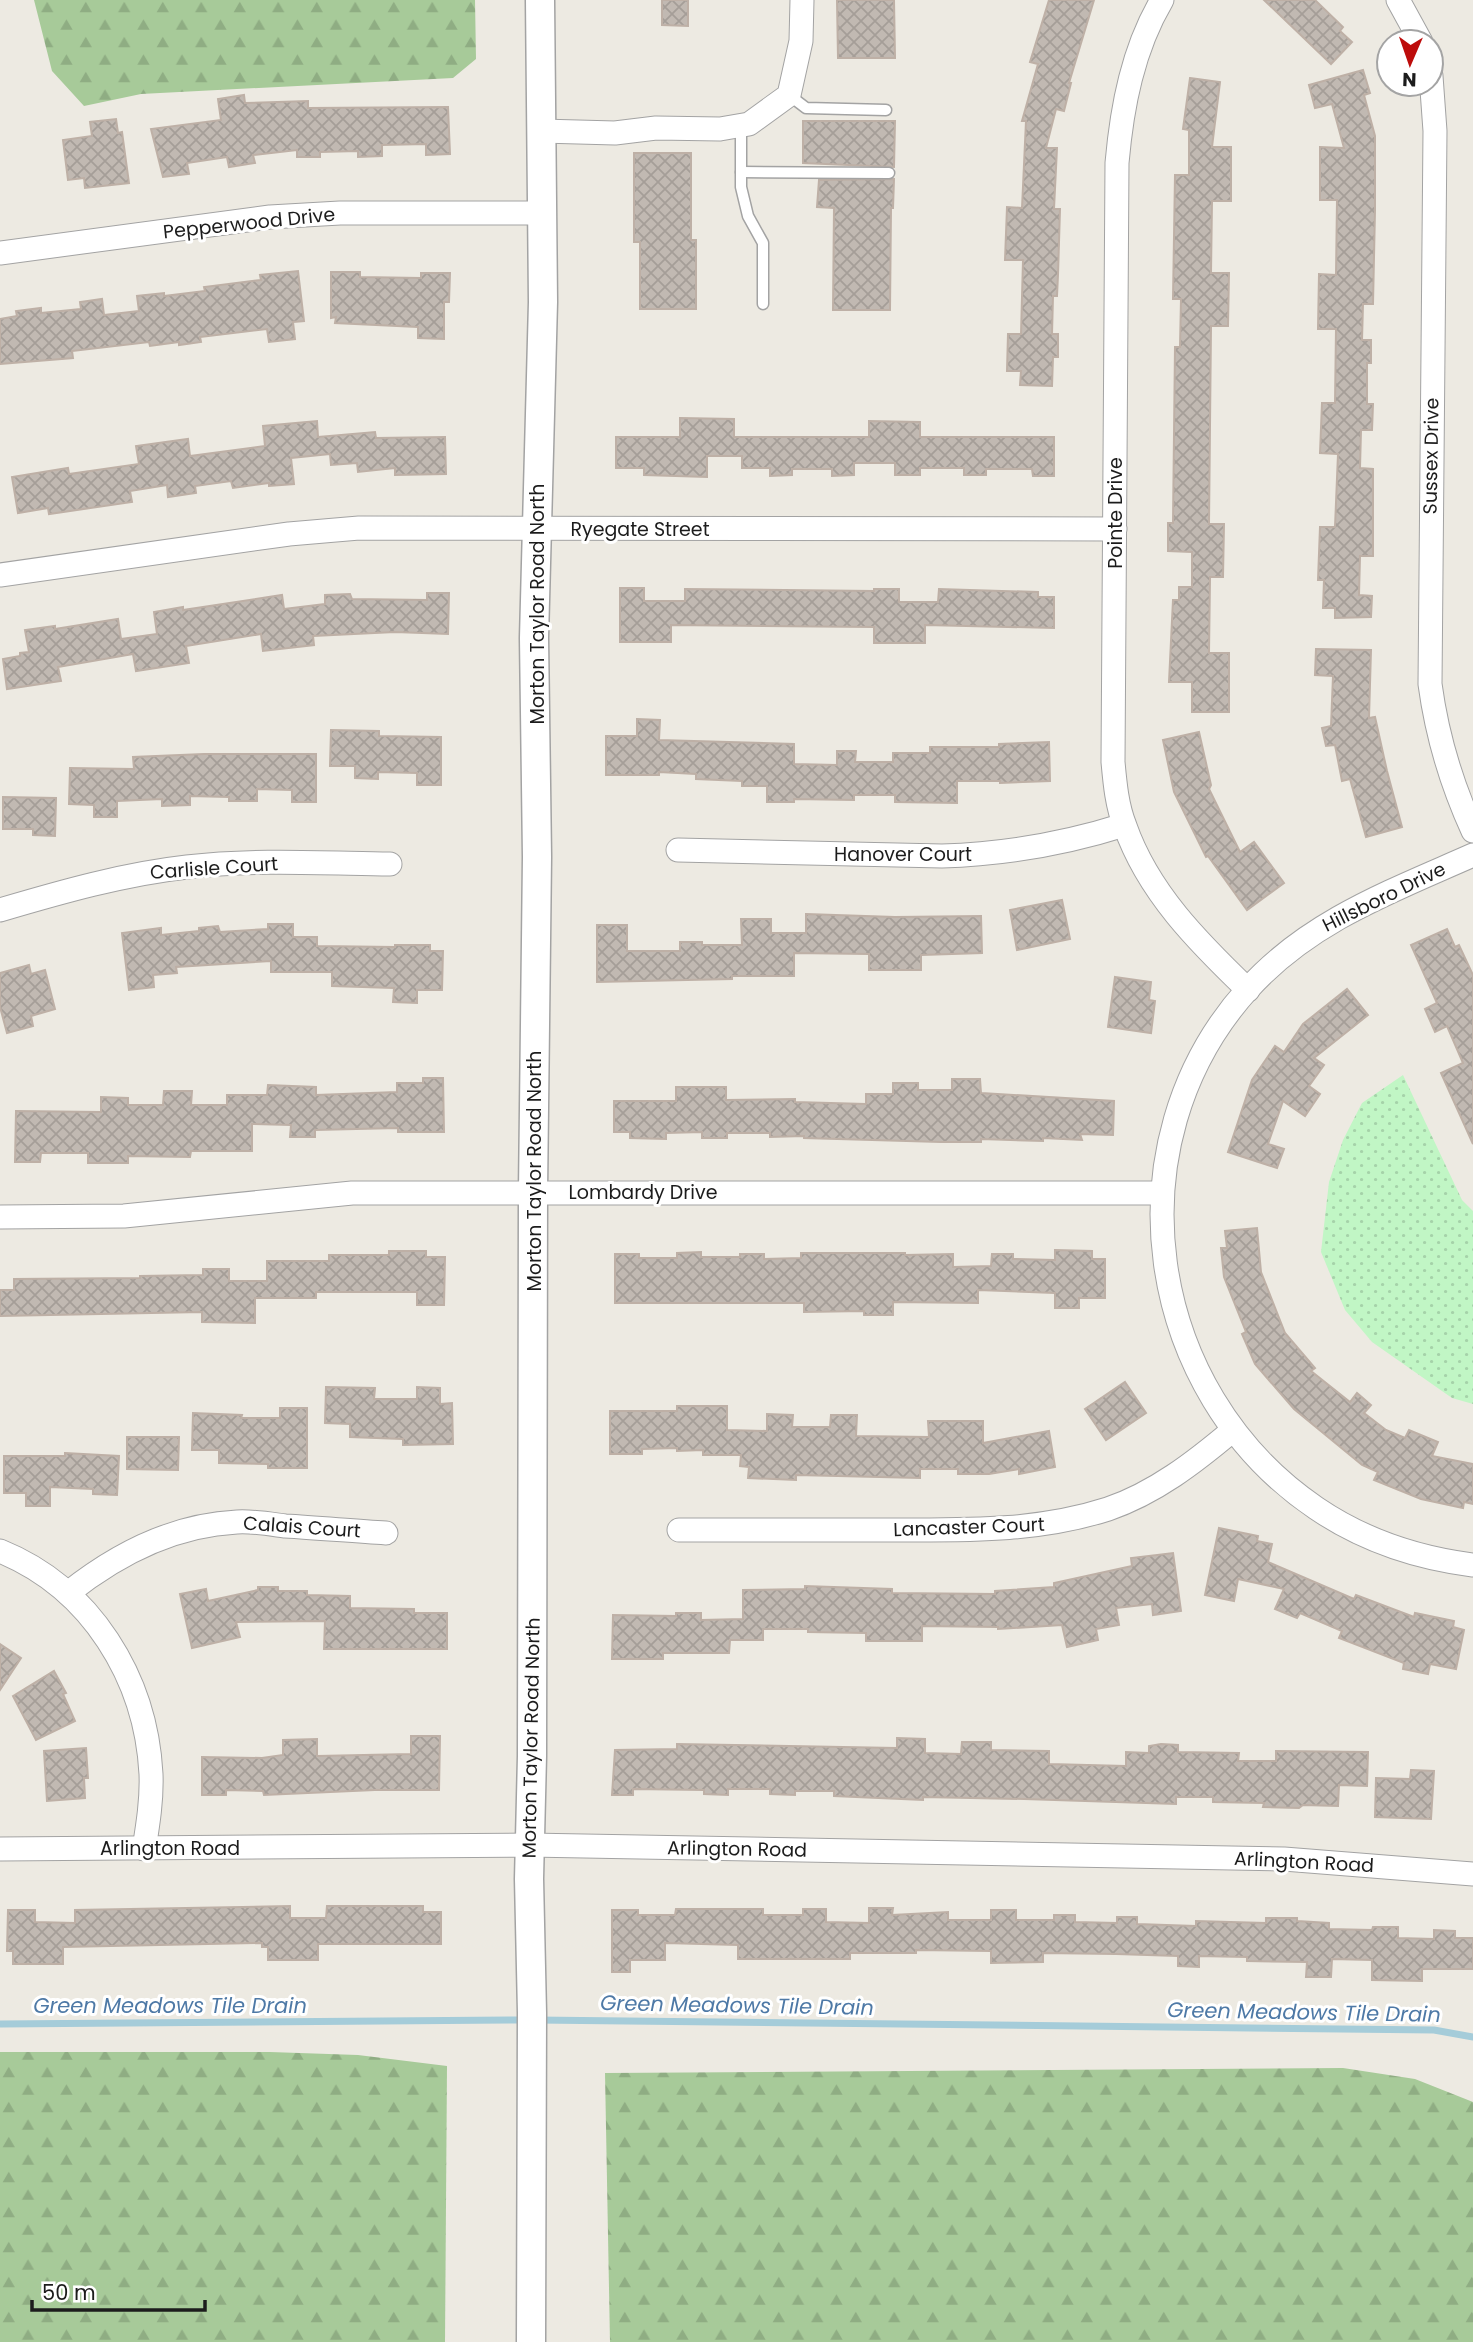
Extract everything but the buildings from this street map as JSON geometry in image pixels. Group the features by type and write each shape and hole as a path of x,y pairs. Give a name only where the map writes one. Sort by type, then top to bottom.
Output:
{"street":[{"name":"Morton Taylor Road North","path":"531,2342 532,2021 529,1845 533,1671 533,1192 537,857 534,638 543,302 540,0"},
{"path":"541,131 615,133 656,128 720,129 741,126 770,111 789,96 801,41 802,0"},
{"name":"Pointe Drive","path":"1162,0 1136,60 1120,128 1117,163 1113,762 1116,794 1124,825 1140,862 1168,905 1205,950 1248,990"},
{"path":"1398,0 1413,28"},
{"name":"Sussex Drive","path":"1433,98 1435,131 1430,684 1445,761 1473,831"},
{"name":"Pepperwood Drive","path":"0,253 270,217 340,213 542,213"},
{"name":"Ryegate Street","path":"0,575 331,529 1115,529"},
{"name":"Hanover Court","path":"678,850 979,855 1052,845 1124,825"},
{"name":"Hillsboro Drive","path":"1473,855 1356,907 1331,921 1283,955 1248,990 1218,1028 1190,1080 1171,1136 1162,1193 1163,1252 1177,1320 1202,1380 1233,1430 1292,1491 1340,1524 1394,1548 1421,1556 1473,1565"},
{"name":"Carlisle Court","path":"0,910 127,877 186,867 242,862 390,864"},
{"name":"Lombardy Drive","path":"0,1217 124,1216 352,1192 1162,1193"},
{"name":"Lancaster Court","path":"679,1530 995,1530 1063,1522 1110,1508 1155,1488 1196,1462 1233,1430"},
{"name":"Calais Court","path":"68,1592 95,1571 118,1558 151,1542 202,1527 238,1522 386,1533"},
{"path":"0,1551 40,1572 68,1592 109,1641 126,1672 139,1705 151,1774 150,1809 144,1849"},
{"name":"Arlington Road","path":"0,1849 529,1845 1284,1859 1473,1874"}],"lane":[{"path":"789,96 806,108 886,110"},
{"path":"741,126 741,187 748,216 763,243 763,304"},
{"path":"741,172 889,173"}],"green space":[{"path":"34,0 475,0 476,59 453,78 141,94 84,106 52,71"},
{"path":"1403,1075 1462,1200 1473,1211 1473,1404 1452,1398 1372,1342 1345,1310 1321,1252 1329,1182 1343,1140 1362,1103"},
{"path":"0,2052 270,2052 358,2055 447,2066 445,2342 0,2342"},
{"path":"1343,2068 1415,2079 1473,2102 1473,2342 610,2342 605,2073"}],"waterway":[{"name":"Green Meadows Tile Drain","path":"0,2024 524,2020"},
{"name":"Green Meadows Tile Drain","path":"536,2020 1434,2030 1473,2037"}]}
